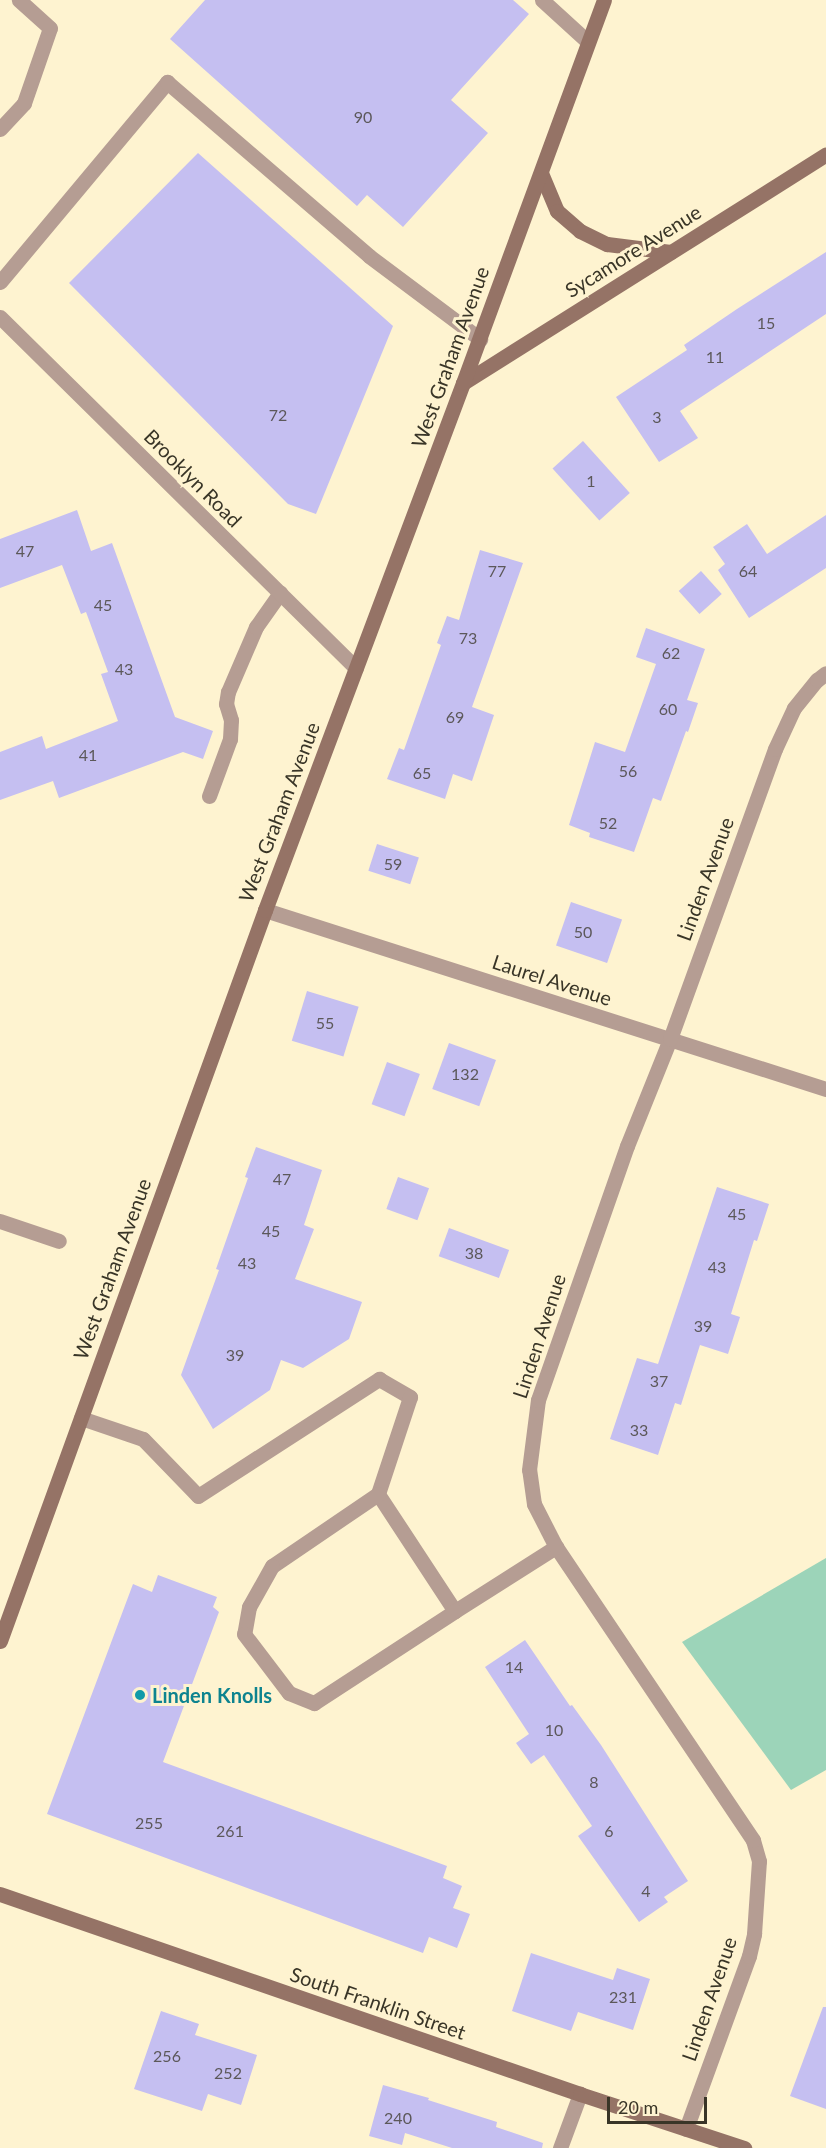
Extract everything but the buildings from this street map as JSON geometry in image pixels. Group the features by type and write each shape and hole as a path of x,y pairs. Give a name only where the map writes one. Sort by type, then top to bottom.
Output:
{"street":[{"path":"0,129 24,103 50,28 19,0"},
{"path":"542,0 588,42"},
{"name":"West Graham Avenue","path":"0,1641 265,910 480,339 604,0"},
{"path":"0,282 167,82 369,256 480,339"},
{"name":"Sycamore Avenue","path":"463,383 826,154"},
{"path":"541,173 557,211 580,231 607,244 670,252"},
{"name":"Brooklyn Road","path":"0,317 356,668"},
{"path":"208,796 230,739 231,720 226,704 228,692 256,627 280,593"},
{"name":"Linden Avenue","path":"686,2129 749,1956 754,1934 759,1861 753,1840 556,1548 534,1504 529,1470 538,1400 627,1146 670,1039 775,749 794,708 817,680 826,673"},
{"name":"Laurel Avenue","path":"265,910 826,1089"},
{"path":"0,1221 59,1241"},
{"path":"81,1418 143,1439 198,1496 379,1379 410,1397 378,1494 272,1566 249,1607 244,1634 289,1693 314,1703 556,1548"},
{"path":"378,1494 455,1611"},
{"name":"South Franklin Street","path":"0,1894 579,2094 744,2148"},
{"path":"560,2148 579,2094"}],"green space":[{"path":"826,1558 826,1770 791,1790 682,1642"}],"place":[{"name":"Linden Knolls","path":"140,1695"}]}
